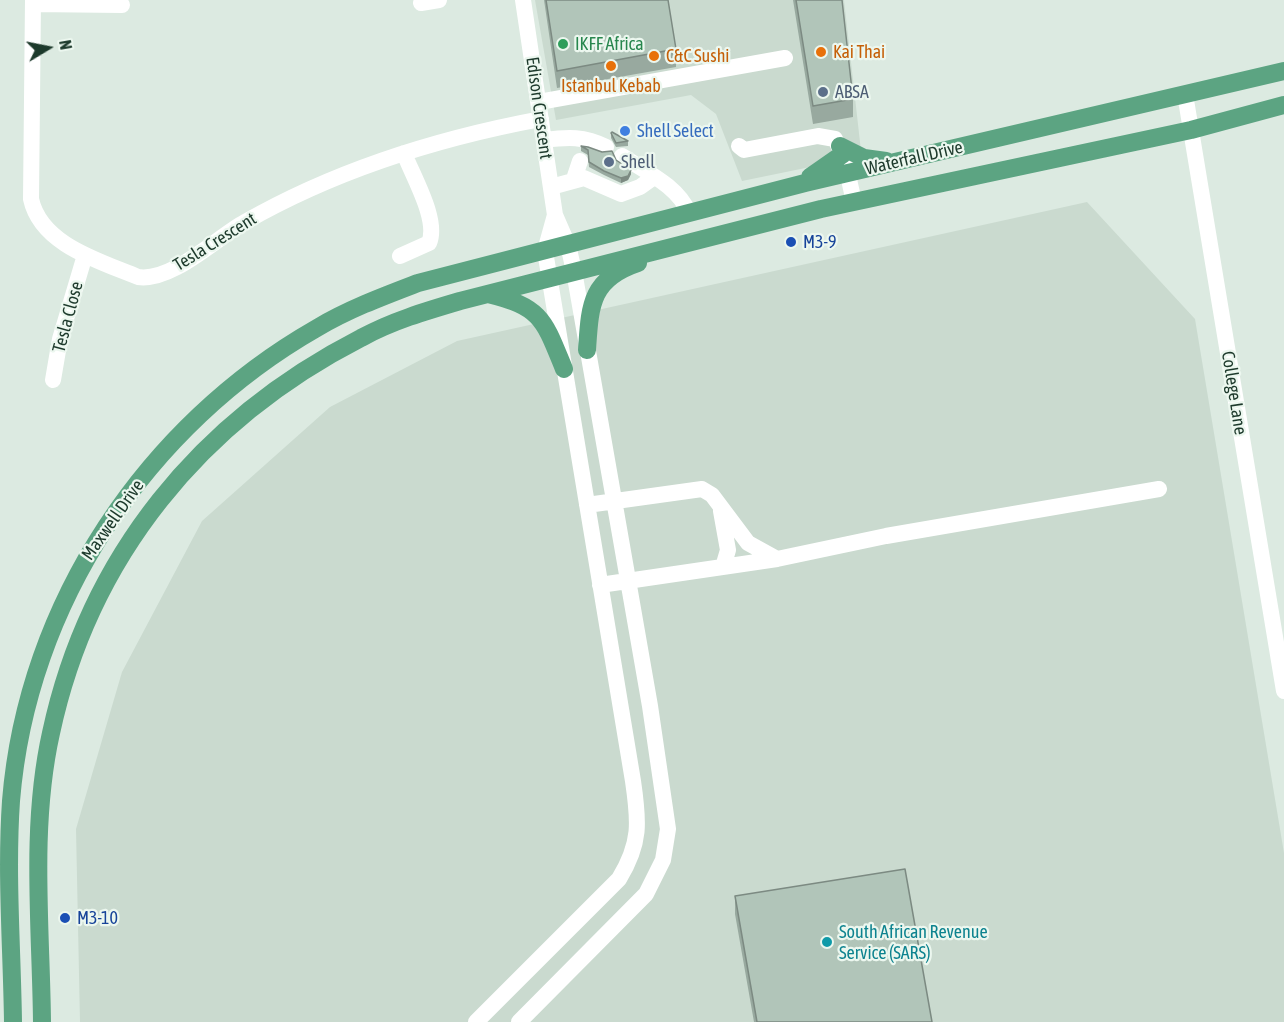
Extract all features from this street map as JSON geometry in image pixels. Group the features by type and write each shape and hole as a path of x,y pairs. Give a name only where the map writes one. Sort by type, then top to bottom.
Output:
{"main road":[{"path":"1248,79 1284,60"},
{"name":"Waterfall Drive","path":"545,251 805,183 1284,71"},
{"name":"Waterfall Drive","path":"550,277 854,202 1191,130 1279,107"},
{"path":"805,183 841,150 864,158 893,162"},
{"path":"587,350 592,305 602,284 620,271 668,247"},
{"name":"Maxwell Drive","path":"13,1022 11,800 25,714 36,672 56,621 82,565 117,510 144,474 216,399 317,328 364,304 418,283 545,251"},
{"name":"Maxwell Drive","path":"42,1022 38,845 50,734 68,668 86,617 117,559 153,508 186,469 217,439 289,381 362,337 419,313 550,277"},
{"path":"486,294 512,300 535,313 549,332 564,369"},
{"path":"12,983 41,984"}],"street":[{"path":"421,3 439,0"},
{"name":"Edison Crescent","path":"519,1022 646,894 663,860 668,829 650,706 574,271 568,245 555,215 550,187 523,0"},
{"path":"33,2 122,5"},
{"name":"Tesla Crescent","path":"33,2 31,199 34,212 50,232 86,255 138,277 156,276 175,268 242,224 285,200 404,153 540,111 785,58"},
{"name":"College Lane","path":"1185,94 1284,691"},
{"path":"544,140 576,136 606,147"},
{"path":"739,146 744,150 824,136 835,139 841,150 854,202"},
{"path":"400,256 429,243 432,236 429,214 404,153"},
{"path":"622,156 654,177 684,201 689,213"},
{"path":"574,179 580,161"},
{"path":"550,187 574,179 591,179 606,189 621,194 640,187 654,177"},
{"name":"Edison Crescent","path":"476,1022 619,879 633,854 638,834 638,814 545,251 555,215"},
{"name":"Tesla Close","path":"53,380 60,339 86,255"},
{"path":"579,450 604,446"},
{"path":"587,505 702,489 712,495 748,543 777,559"},
{"path":"600,585 777,559 886,536 1159,489"},
{"path":"721,507 728,550 723,567"},
{"path":"621,711 650,706"},
{"path":"638,814 667,810"}],"shaded area":[{"path":"535,0 844,0 861,151 859,157 742,181 716,114 691,95 556,120"},
{"path":"1087,202 1195,319 1284,853 1284,1022 80,1022 76,829 122,672 202,521 330,407 457,341"}],"building":[{"path":"546,0 668,0 676,49 557,71"},
{"path":"796,0 842,0 853,99 813,106"},
{"path":"612,132 628,141 616,143"},
{"path":"581,146 602,152 612,151 616,160 631,170 628,176 621,178 589,162 588,150"},
{"name":"South African Revenue Service (SARS)","path":"905,869 932,1022 757,1022 735,896"}],"place":[{"name":"IKFF Africa","path":"563,44"},
{"name":"Kai Thai","path":"821,52"},
{"name":"C&C Sushi","path":"654,56"},
{"name":"Istanbul Kebab","path":"611,66"},
{"name":"ABSA","path":"823,92"},
{"name":"Shell Select","path":"625,131"},
{"name":"Shell","path":"609,162"},
{"name":"M3-9","path":"791,242"},
{"name":"M3-10","path":"65,918"},
{"name":"South African Revenue Service (SARS)","path":"827,942"}]}
